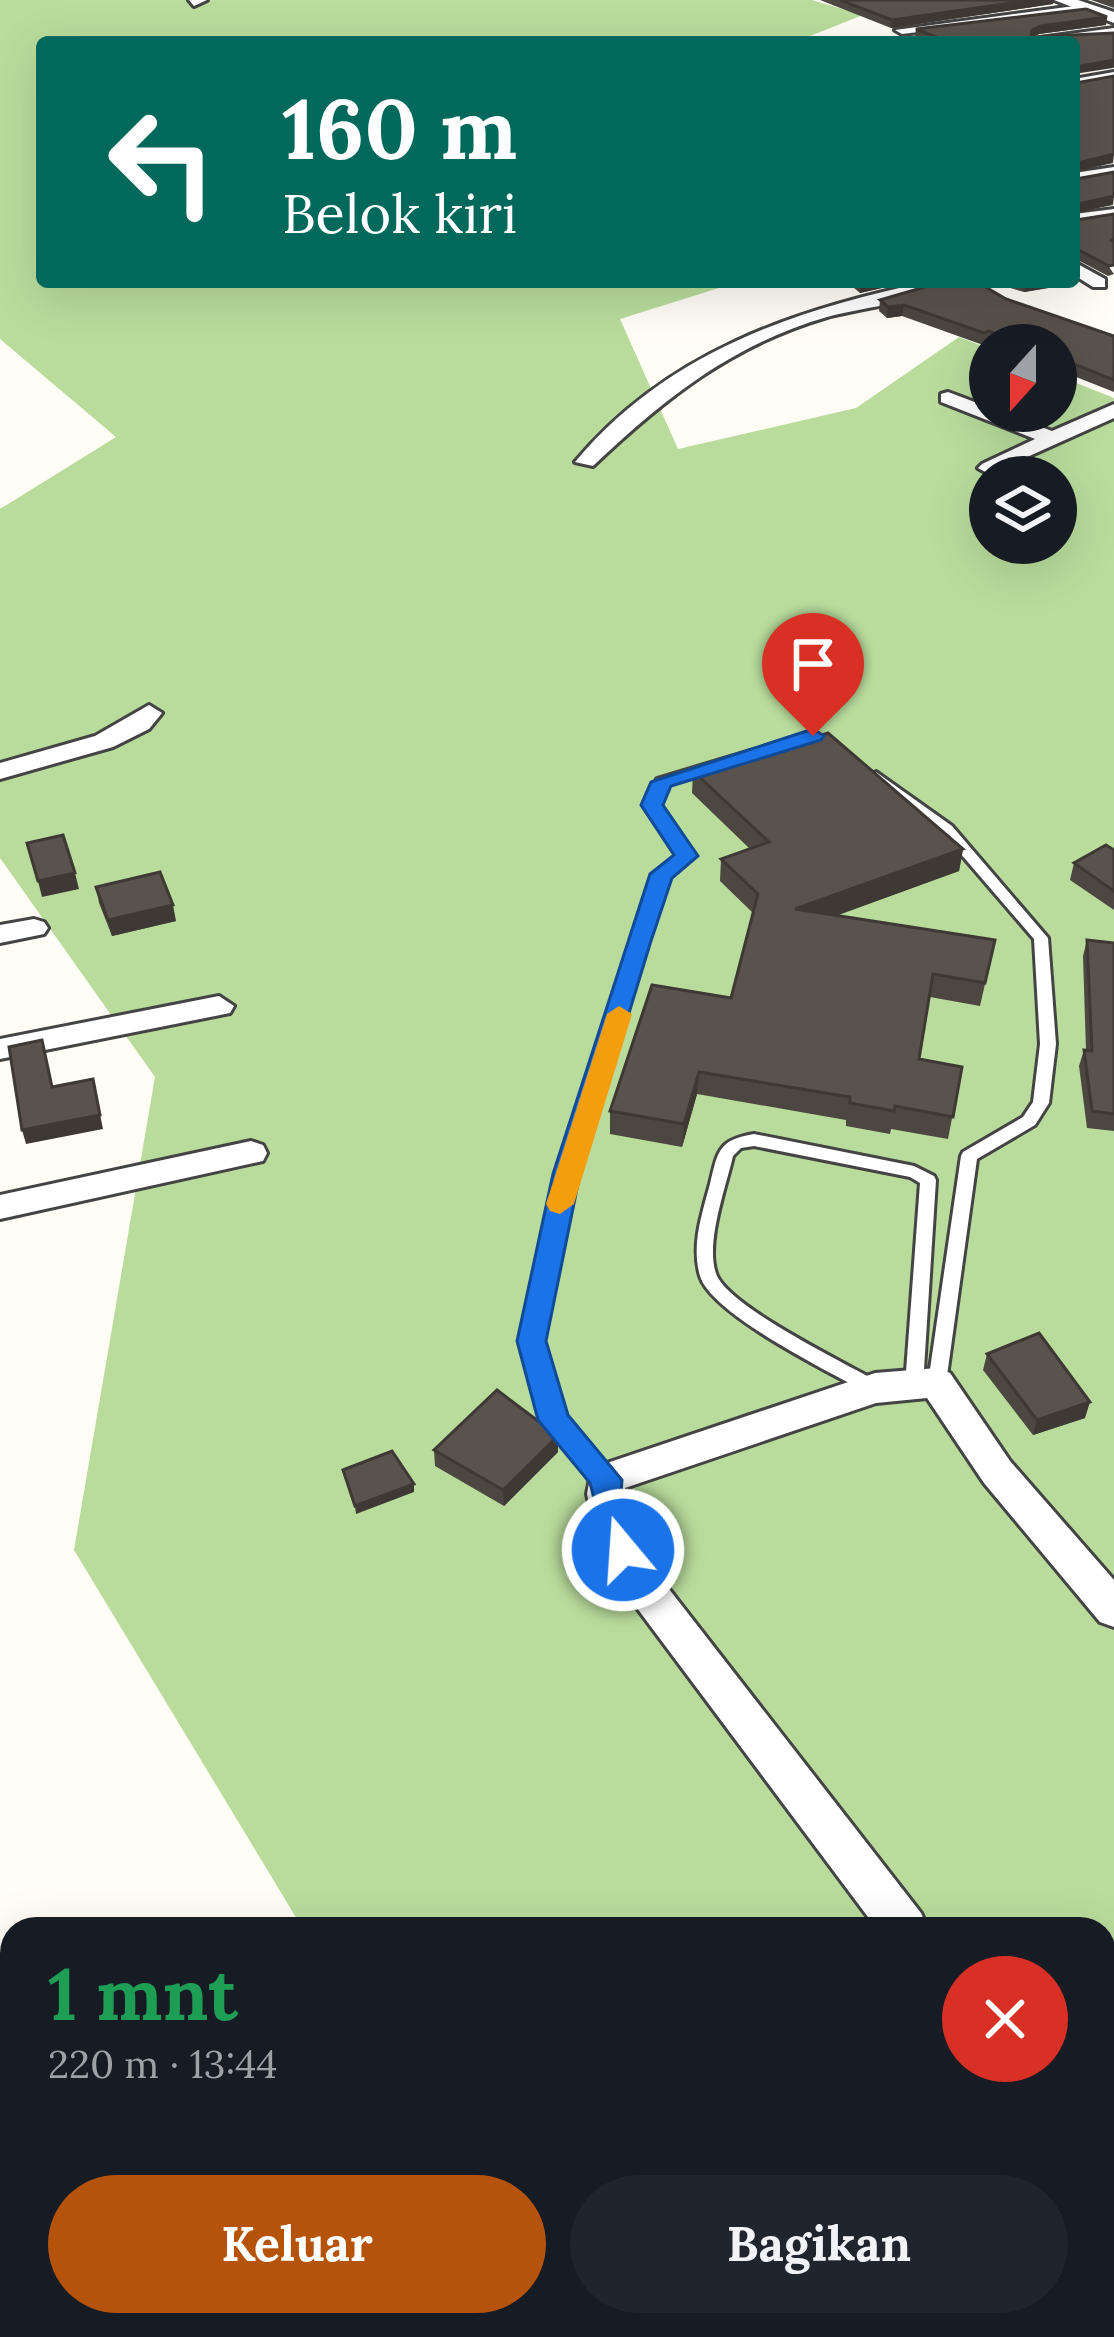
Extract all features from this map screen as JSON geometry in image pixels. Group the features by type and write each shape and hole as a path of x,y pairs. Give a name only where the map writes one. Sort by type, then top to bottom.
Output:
{"street":[{"path":"1062,0 1110,16"},
{"path":"902,30 1082,9"},
{"path":"1080,37 1114,32"},
{"path":"1080,82 1114,76"},
{"path":"1080,177 1114,172"},
{"path":"1080,218 1114,214"},
{"path":"1080,271 1099,283"},
{"path":"586,462 679,378 724,350 798,319 928,288"},
{"path":"948,398 1052,440"},
{"path":"1015,456 1114,410"},
{"path":"0,771 118,736 143,724 149,713"},
{"path":"0,934 34,928"},
{"path":"0,1049 219,1006"},
{"path":"0,1207 251,1153"},
{"path":"896,1917 648,1592 623,1550 605,1493 606,1480 909,1385 997,1472 1114,1609"}],"lane":[{"path":"606,1480 554,1420 532,1341 566,1174 638,944 662,874 686,856 652,805 662,782 813,736 832,744 947,829 1041,938 1048,1044 1041,1103 1029,1121 968,1156 909,1385"},
{"path":"754,1140 914,1172 928,1180 909,1385 746,1316 709,1279 704,1243 725,1154 736,1143 754,1140"}],"green space":[{"path":"0,0 812,0 863,15 810,36 36,36 36,288 719,288 620,319 678,449 856,408 959,337 969,341 969,432 1077,432 1077,383 1114,398 1114,1917 296,1917 74,1550 155,1077 0,858 0,509 116,437 0,339"}],"building":[{"path":"840,0 1032,0 892,20"},
{"path":"1086,9 1107,17 1041,26 1032,30 1031,36 934,36 916,29"},
{"path":"1114,33 1114,60 1080,66 1080,36 1052,36"},
{"path":"1114,76 1114,154 1080,162 1080,82"},
{"path":"1114,172 1114,196 1080,204 1080,178"},
{"path":"1114,214 1114,240 1110,240 1114,242 1114,265 1080,251 1080,219"},
{"path":"921,288 987,288 1006,299 1114,336 1114,380 1077,365 1077,324 969,324 969,328 904,305 888,307 880,300"},
{"path":"828,733 963,849 795,909 995,940 985,983 933,974 919,1059 962,1067 953,1117 895,1106 894,1111 850,1103 850,1097 699,1072 684,1124 610,1111 652,985 731,998 758,894 721,859 769,842 693,771"},
{"path":"63,835 75,873 38,881 27,843"},
{"path":"1106,845 1114,850 1114,891 1074,863"},
{"path":"160,872 173,905 108,920 96,887"},
{"path":"1087,940 1114,943 1114,1114 1092,1111 1084,1050 1092,1051"},
{"path":"42,1040 52,1087 93,1079 100,1115 22,1130 9,1047"},
{"path":"1039,1333 1090,1402 1037,1420 987,1354"},
{"path":"497,1390 558,1436 503,1490 434,1450"},
{"path":"392,1451 414,1484 355,1506 343,1470"}],"slow traffic":[{"path":"560,1204 619,1014"}],"route":[{"path":"623,1550 605,1493 606,1480 554,1420 532,1341 566,1174 618,1021 638,944 662,874 686,856 652,805 662,782 813,736"}]}
